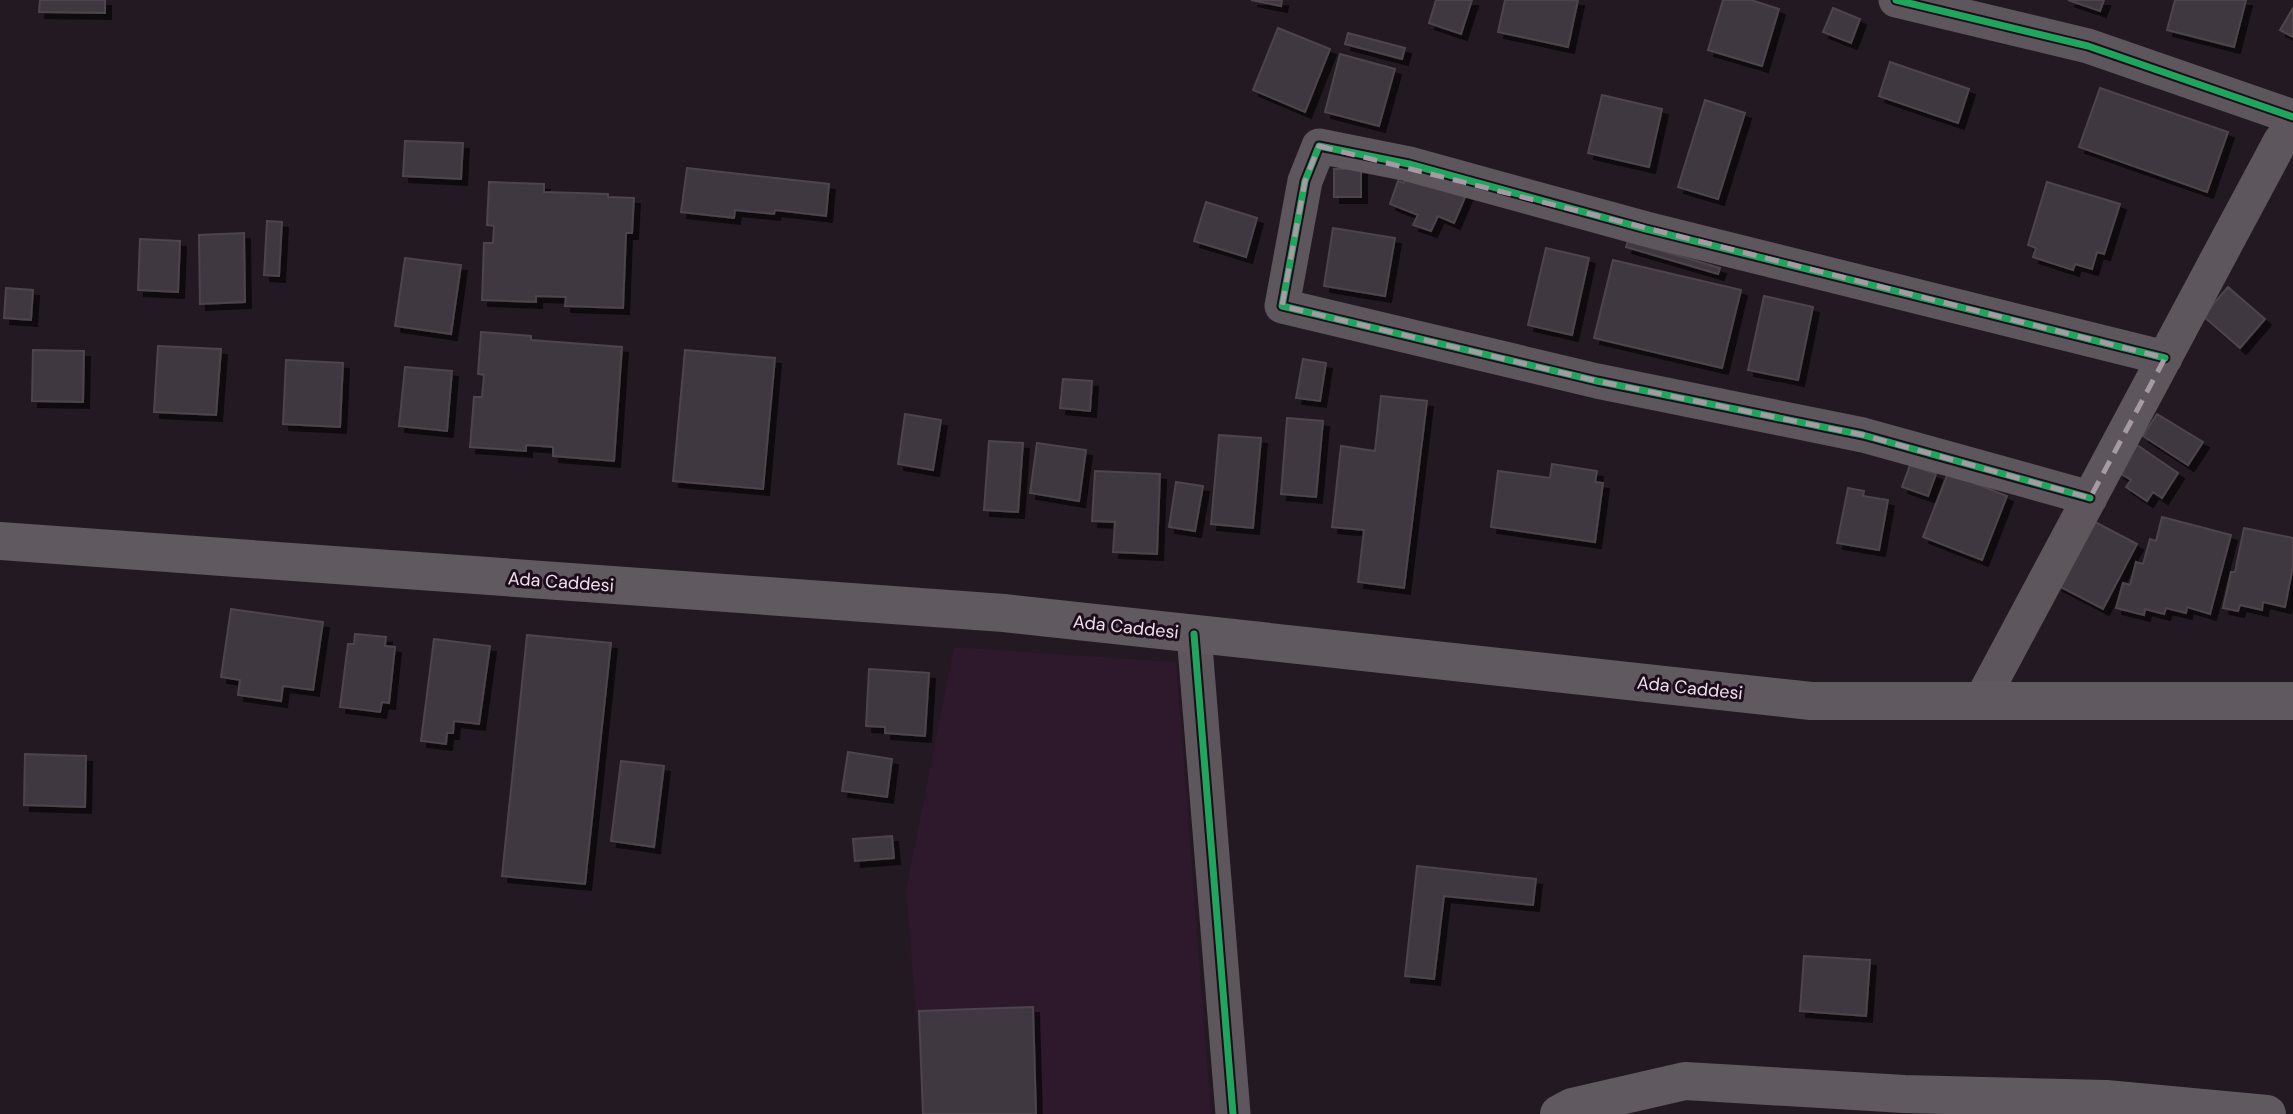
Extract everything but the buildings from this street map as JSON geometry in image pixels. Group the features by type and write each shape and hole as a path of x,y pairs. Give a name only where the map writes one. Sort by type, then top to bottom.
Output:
{"main road":[{"name":"Ada Caddesi","path":"0,541 1004,613 1811,702 2293,701"},
{"path":"1559,1114 1572,1107 1685,1081 1904,1094 2106,1098 2267,1114"}],"street":[{"path":"1896,0 2088,46 2293,117"},
{"path":"1981,701 2280,142 2293,125"},
{"path":"2090,498 1863,435 1597,381 1283,306 1305,181 1319,146 1409,164 1646,229 2165,358"},
{"path":"1194,634 1233,1114"}],"highlighted area":[{"path":"1319,146 2165,358 2090,498 1863,435 1597,381 1282,306 1305,181"}],"shaded area":[{"path":"954,647 1176,662 1211,1114 924,1114 906,890"}],"cycle path":[{"path":"1896,0 2088,46 2293,117"},
{"path":"2090,498 1863,435 1597,381 1282,306 1305,181 1319,146 1409,164 1646,229 2165,358"},
{"path":"1194,634 1233,1114"}]}
